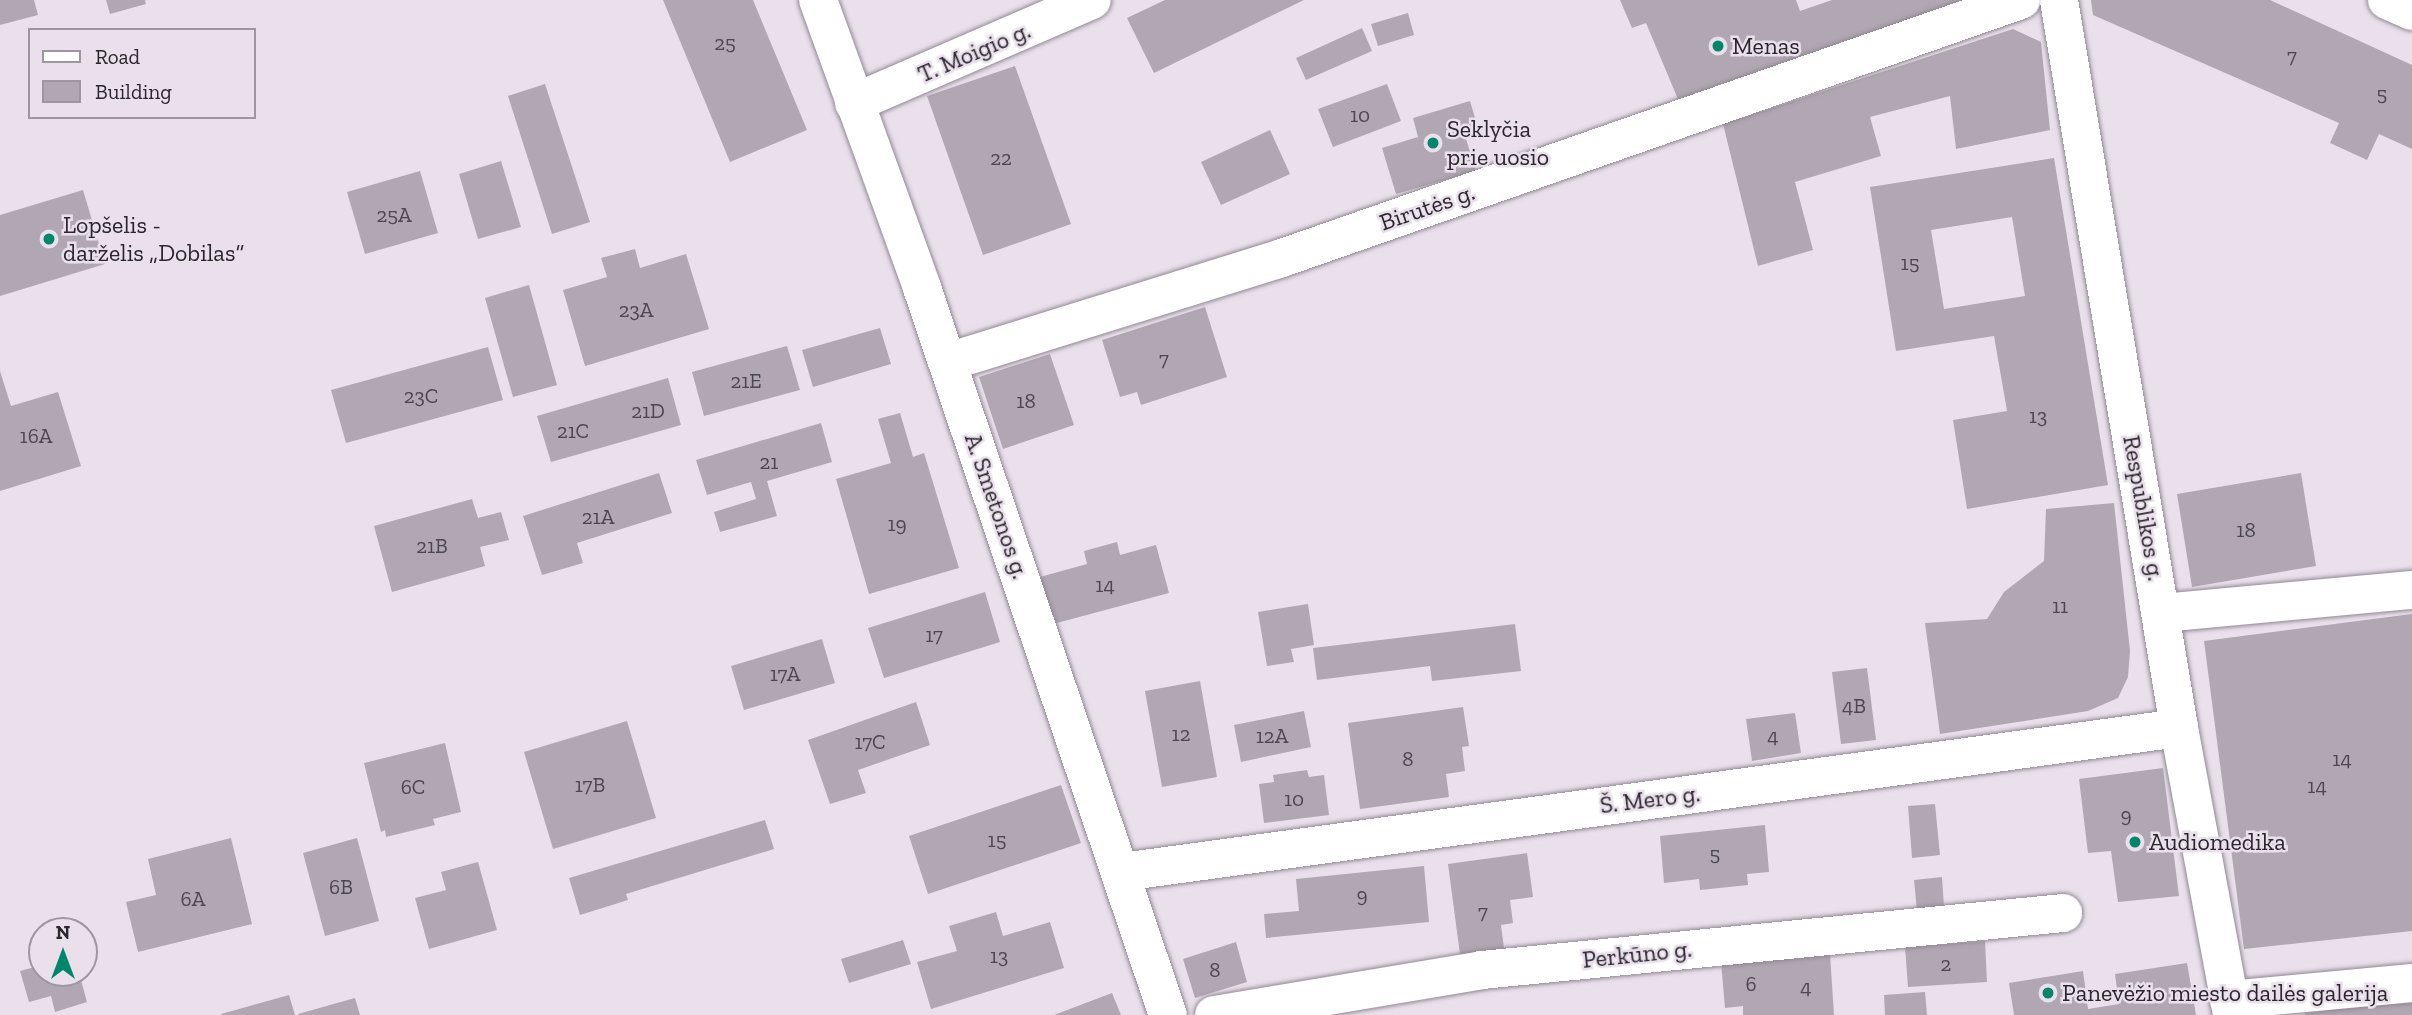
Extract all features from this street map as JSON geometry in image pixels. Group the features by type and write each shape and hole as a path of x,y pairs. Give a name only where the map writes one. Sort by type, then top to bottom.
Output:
{"street":[{"name":"A. Smetonos g.","path":"818,0 948,362 1168,1015"},
{"name":"T. Moigio g.","path":"855,103 1092,0"},
{"name":"Birutės g.","path":"948,362 1282,258 2021,0"},
{"name":"Respublikos g.","path":"2059,0 2179,727 2230,1007"},
{"path":"2387,0 2412,11"},
{"path":"2162,613 2412,590"},
{"name":"Š. Mero g.","path":"1122,872 2179,727"},
{"name":"Perkūno g.","path":"1214,1015 1482,970 2063,913"},
{"path":"2230,1007 2412,983"}],"building":[{"path":"0,0 34,0 38,15 0,25"},
{"path":"106,0 145,0 146,4 110,14"},
{"path":"663,0 753,0 807,130 730,162"},
{"path":"1165,0 1304,0 1154,73 1127,18"},
{"name":"Menas","path":"1620,0 1796,0 1800,11 1832,0 1986,0 1680,104 1646,23 1632,28"},
{"path":"2091,0 2270,0 2412,65 2412,149 2379,134 2367,160 2330,143 2339,123 2093,15"},
{"path":"1408,13 1414,35 1378,46 1371,24"},
{"path":"1362,28 1372,51 1306,80 1296,58"},
{"path":"2013,29 2041,42 2050,130 1956,149 1950,96 1870,117 1881,156 1795,182 1813,250 1758,266 1723,124"},
{"path":"1015,66 1071,224 983,255 927,96"},
{"path":"545,84 590,222 552,234 508,96"},
{"path":"1387,84 1401,121 1333,147 1318,109"},
{"name":"Seklyčia prie uosio","path":"1470,101 1480,135 1466,139 1476,171 1396,194 1382,148 1418,137 1413,118"},
{"path":"1270,130 1290,174 1221,205 1201,162"},
{"path":"2054,158 2108,485 1967,509 1953,420 2007,411 1994,336 1896,351 1870,187","holes":["2012,217 2025,296 1944,309 1931,230"]},
{"path":"501,161 521,227 478,239 459,174"},
{"path":"420,171 438,233 365,254 347,192"},
{"name":"Lopšelis - darželis „Dobilas“","path":"83,190 105,264 0,296 0,215"},
{"path":"635,249 640,268 686,254 709,329 585,366 563,290 607,277 601,258"},
{"path":"529,285 557,385 513,397 485,298"},
{"path":"1205,307 1227,377 1141,405 1137,392 1120,397 1102,340"},
{"path":"880,328 891,364 813,387 802,350"},
{"path":"787,346 800,390 704,416 692,372"},
{"path":"488,347 503,400 346,443 331,390"},
{"path":"1050,354 1074,425 1003,449 979,377"},
{"path":"0,371 11,406 58,392 81,466 0,491"},
{"path":"668,378 681,425 551,462 537,416"},
{"path":"900,413 913,457 924,453 959,568 869,594 836,479 891,463 878,419"},
{"path":"821,423 832,462 767,481 777,516 720,532 714,512 756,499 751,482 707,495 696,460"},
{"path":"659,473 672,513 577,543 583,563 542,575 523,516"},
{"path":"2301,473 2316,566 2192,587 2177,494"},
{"path":"472,499 478,518 501,512 509,540 480,547 485,566 392,592 374,526"},
{"path":"2114,503 2130,651 2128,677 2118,698 2088,711 1940,734 1925,623 1987,619 2004,592 2044,561 2046,509"},
{"path":"1117,542 1120,555 1156,545 1169,593 1053,624 1040,577 1087,564 1084,551"},
{"path":"985,592 1000,642 884,678 868,628"},
{"path":"1308,604 1314,645 1291,649 1294,662 1267,666 1258,612"},
{"path":"2412,614 2412,931 2244,949 2204,641"},
{"path":"1515,624 1521,671 1432,681 1430,666 1317,680 1313,648"},
{"path":"822,639 835,683 744,710 731,666"},
{"path":"1867,668 1876,740 1841,744 1832,672"},
{"path":"1200,681 1217,777 1162,787 1145,691"},
{"path":"916,702 930,745 858,770 866,793 830,804 808,740"},
{"path":"1463,707 1469,746 1462,747 1465,771 1446,774 1449,797 1360,809 1348,723"},
{"path":"1304,711 1311,747 1241,762 1234,725"},
{"path":"1795,713 1801,753 1752,761 1746,719"},
{"path":"627,721 656,818 553,849 524,752"},
{"path":"445,743 461,812 433,819 435,825 386,837 385,830 381,832 364,763"},
{"path":"2163,768 2179,896 2118,902 2111,851 2088,853 2079,779"},
{"path":"1307,770 1309,777 1324,775 1329,815 1264,823 1259,784 1274,782 1273,775"},
{"path":"1061,785 1081,843 928,894 909,836"},
{"path":"1935,804 1940,855 1912,858 1908,806"},
{"path":"765,820 774,849 626,894 628,900 580,915 569,878"},
{"path":"1765,825 1769,872 1747,874 1748,885 1700,890 1699,879 1664,883 1660,836"},
{"path":"231,838 252,924 138,952 126,902 156,895 148,859"},
{"path":"357,838 379,921 325,936 303,853"},
{"path":"1527,853 1533,897 1510,900 1513,923 1501,925 1505,956 1461,962 1448,864"},
{"path":"478,862 497,930 429,949 415,898 446,890 441,872"},
{"path":"1424,866 1429,922 1266,938 1264,914 1299,911 1296,879"},
{"path":"1942,877 1944,908 1917,911 1914,880"},
{"path":"996,912 1003,936 1050,922 1064,968 931,1009 917,962 957,951 949,926"},
{"path":"903,940 911,964 849,983 841,959"},
{"path":"1985,941 1987,982 1908,987 1905,947"},
{"path":"1236,942 1247,982 1195,998 1183,959"},
{"path":"1830,954 1834,1015 1743,1015 1743,1006 1725,1008 1721,962"},
{"name":"Panevėžio miesto dailės galerija","path":"2187,963 2196,1015 2014,1015 2009,983 2083,971 2088,1009 2119,1004 2115,974"},
{"path":"28,969 28,987 83,987 87,1002 55,1012 51,996 29,1002 20,971"},
{"path":"1925,992 1927,1015 1885,1015 1884,995"},
{"path":"1112,993 1121,1015 1054,1015"},
{"path":"289,995 295,1015 221,1014"},
{"path":"355,998 360,1015 298,1014"},
{"path":"2412,1000 2412,1015 2305,1015 2305,1013"}],"place":[{"name":"Menas","path":"1718,46"},
{"name":"Seklyčia prie uosio","path":"1433,143"},
{"name":"Lopšelis - darželis „Dobilas“","path":"49,239"},
{"name":"Audiomedika","path":"2135,842"},
{"name":"Panevėžio miesto dailės galerija","path":"2048,993"}]}
